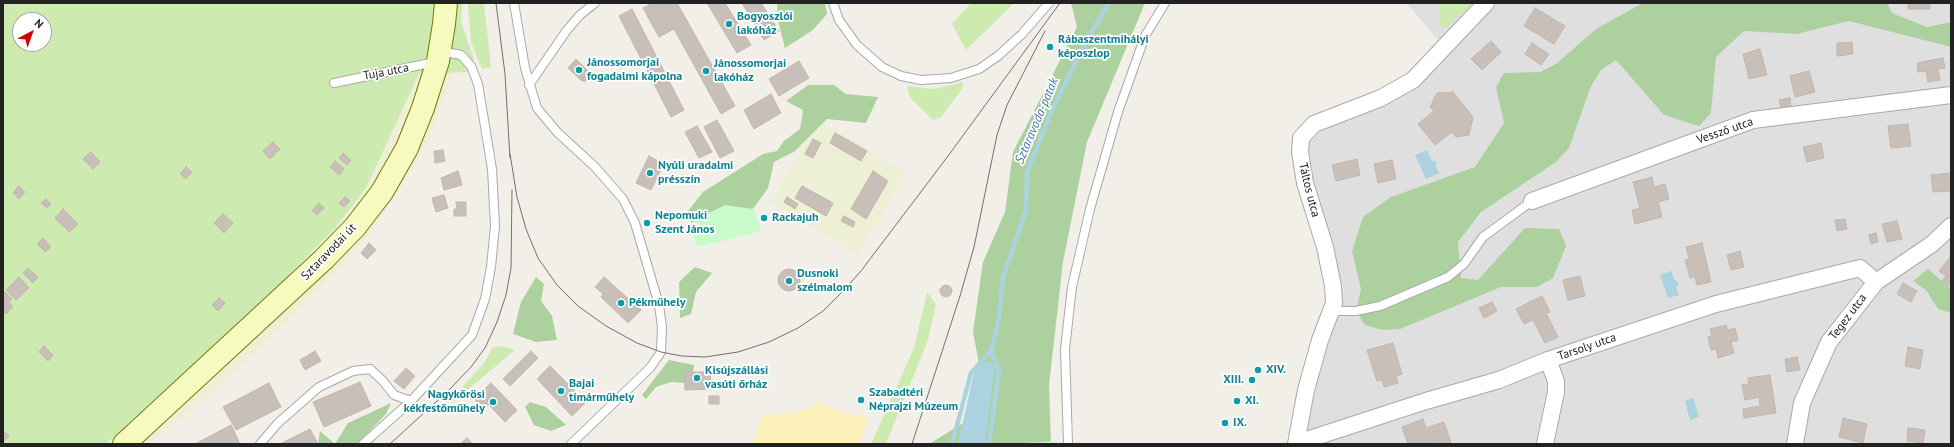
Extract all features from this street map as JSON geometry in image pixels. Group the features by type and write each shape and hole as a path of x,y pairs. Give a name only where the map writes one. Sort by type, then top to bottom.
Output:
{"street":[{"name":"Sztaravodai út","path":"124,444 324,259 354,227 382,192 407,148 424,108 439,56 446,3"},
{"name":"Táltos utca","path":"1296,444 1306,390 1320,340 1334,303 1333,286 1325,247 1305,183 1300,152 1302,138 1314,124 1381,98 1413,80 1486,3"},
{"name":"Vessző utca","path":"1532,201 1753,120 1951,95"},
{"name":"Tegez utca","path":"1795,444 1802,403 1829,342 1876,282 1932,244 1951,226"},
{"name":"Tarsoly utca","path":"1296,444 1426,401 1499,380 1548,360 1716,304 1860,268 1876,282"},
{"path":"1545,444 1556,392 1556,381 1548,360"}],"lane":[{"path":"514,3 525,68 537,108 557,132 595,167 623,199 635,223 659,305 662,326 661,352 650,368 571,444"},
{"path":"529,85 566,30 580,15 595,3"},
{"path":"833,3 839,20 857,45 882,67 901,76 921,80 951,78 979,68 998,56 1022,34 1049,3"},
{"path":"1068,444 1065,349 1072,287 1090,209 1118,112 1145,36 1165,3"},
{"path":"363,444 411,401 472,335 485,299 491,267 495,226 492,168 478,84 471,66 461,55 439,56"},
{"name":"Tuja utca","path":"334,83 439,56"},
{"path":"1331,311 1356,310 1380,306 1448,277 1464,264 1483,237 1532,201"},
{"path":"260,444 278,423 319,387 353,371 370,369 383,381 394,395 411,401"}],"shaded area":[{"path":"1409,3 1951,3 1951,444 1290,444 1300,385 1319,317 1329,305 1321,259 1294,167 1292,142 1312,118 1369,95 1409,73 1438,40 1408,5"}],"green space":[{"path":"3,3 462,3 461,22 474,59 467,72 419,74 367,186 337,226 280,284 106,444 3,444"},
{"path":"468,3 484,3 491,67 482,69 471,42"},
{"path":"777,3 825,3 827,14 813,30 785,48 778,20"},
{"path":"971,3 1014,3 966,50 952,24"},
{"path":"1071,3 1145,3 1087,142 1063,262 1049,385 1051,444 929,444 973,417 982,380 973,332 983,262 1005,212 1013,152 1077,27"},
{"path":"1440,3 1473,3 1445,29 1439,24"},
{"path":"1643,3 1887,3 1892,13 1927,27 1951,22 1951,47 1849,21 1797,34 1744,31 1716,57 1711,113 1699,126 1664,115 1616,60 1601,70 1591,86 1569,148 1556,162 1481,212 1458,242 1461,278 1478,280 1525,228 1559,229 1566,246 1553,278 1537,287 1501,287 1400,329 1382,330 1365,325 1356,311 1361,289 1352,251 1363,217 1391,197 1475,167 1504,123 1496,87 1504,73 1540,72 1556,64 1596,29"},
{"path":"454,72 433,131 405,181 369,235 293,317 204,400 150,444 106,444 280,284 337,226 367,186 419,74"},
{"path":"963,82 963,88 941,117 933,120 910,98 907,86 934,89"},
{"path":"808,85 834,85 846,94 878,97 866,123 827,119 795,151 774,162 768,188 750,213 696,237 688,211 703,192 763,154 777,151 784,141 800,129 803,110 786,101"},
{"path":"819,120 907,173 858,255 770,202"},
{"path":"725,205 754,209 761,231 698,247 688,224"},
{"path":"695,267 712,273 696,292 691,314 680,318 679,282"},
{"path":"1928,269 1951,289 1951,313 1938,309 1926,290 1913,281"},
{"path":"536,277 544,284 541,301 552,316 557,340 536,342 513,334 521,302"},
{"path":"927,292 936,304 928,340 886,444 871,444 914,348"},
{"path":"503,346 515,350 453,402 452,398 484,363 492,348"},
{"path":"669,360 694,365 693,372 684,373 685,383 671,382 656,387 646,399 642,395"},
{"path":"530,402 546,407 566,425 551,431 534,425 525,407"},
{"path":"391,403 386,414 357,444 335,444 348,423"},
{"path":"320,431 335,444 318,444"},
{"path":"1055,441 1055,444 1009,444"}],"sand":[{"path":"819,402 841,412 868,418 859,444 752,444 762,416 805,411"}],"water":[{"path":"1427,150 1432,161 1435,160 1437,164 1435,165 1439,173 1426,179 1415,155"},
{"path":"1671,271 1674,279 1678,282 1678,286 1676,287 1679,295 1668,298 1660,275"},
{"path":"990,361 995,367 985,444 958,444 974,372 985,362"},
{"path":"1693,398 1699,417 1690,420 1685,401"}],"building":[{"name":"Jánossomorjai lakóház","path":"653,3 677,3 735,106 721,114 674,29 659,37 643,8"},
{"name":"Bogyoszlói lakóház","path":"707,3 725,3 751,45 737,53"},
{"path":"742,3 761,3 779,31 764,40"},
{"path":"1908,3 1930,3 1930,9 1908,9"},
{"path":"1535,8 1565,26 1554,44 1524,26"},
{"path":"632,9 684,110 671,117 619,16"},
{"path":"1491,41 1501,52 1482,70 1471,59"},
{"path":"1852,42 1853,54 1837,56 1837,43"},
{"path":"1532,43 1549,54 1541,65 1525,54"},
{"path":"1760,49 1767,75 1749,79 1743,54"},
{"path":"1943,58 1945,68 1938,69 1940,80 1928,82 1926,71 1918,72 1917,63"},
{"name":"Jánossomorjai fogadalmi kápolna","path":"576,59 590,73 590,78 586,81 582,81 568,68"},
{"path":"799,61 809,78 779,96 769,79"},
{"path":"1809,71 1815,92 1795,97 1790,76"},
{"path":"1453,92 1473,117 1469,135 1456,137 1452,132 1435,145 1418,124 1434,111 1430,107 1437,93"},
{"path":"771,94 781,113 754,129 744,110"},
{"path":"1790,98 1791,106 1781,108 1779,100"},
{"path":"717,120 734,151 720,158 704,127"},
{"path":"1908,124 1911,146 1891,148 1888,126"},
{"path":"697,126 712,152 699,158 685,132"},
{"path":"835,133 867,151 861,161 830,143"},
{"path":"813,139 821,143 813,158 805,154"},
{"path":"273,142 280,149 270,159 263,151"},
{"path":"1821,143 1824,158 1807,162 1803,147"},
{"path":"443,150 445,161 435,163 434,151"},
{"path":"91,152 100,162 93,169 83,159"},
{"path":"343,153 351,160 347,165 339,158"},
{"name":"Nyúli uradalmi présszín","path":"649,156 664,164 651,190 636,183"},
{"path":"1357,159 1360,175 1336,181 1332,165"},
{"path":"1392,160 1396,179 1378,183 1374,164"},
{"path":"335,161 344,169 339,175 330,167"},
{"path":"186,167 192,172 186,179 180,174"},
{"path":"458,171 462,185 444,190 441,178"},
{"path":"873,171 888,181 866,219 851,209"},
{"path":"1951,173 1951,191 1933,192 1931,175"},
{"path":"1652,177 1654,187 1665,184 1669,199 1658,202 1662,217 1635,224 1632,210 1640,208 1633,182"},
{"path":"19,186 25,192 19,199 13,193"},
{"path":"802,186 833,203 826,216 795,198"},
{"path":"444,195 448,208 436,212 432,198"},
{"path":"345,197 350,201 344,207 339,203"},
{"path":"787,197 798,204 795,209 784,202"},
{"path":"46,199 51,204 47,208 41,203"},
{"path":"456,202 466,202 466,216 454,216 454,209 457,209"},
{"path":"319,203 324,208 317,215 312,211"},
{"path":"63,209 78,224 69,232 55,218"},
{"path":"223,214 233,223 224,233 214,223"},
{"path":"844,216 855,222 853,227 841,221"},
{"path":"1845,219 1847,229 1837,231 1835,220"},
{"path":"1897,221 1902,239 1887,242 1882,224"},
{"path":"1876,233 1878,242 1871,244 1869,235"},
{"path":"43,238 51,247 45,252 37,244"},
{"path":"369,243 376,250 367,259 361,253"},
{"path":"1702,243 1711,282 1697,285 1695,277 1690,278 1685,260 1689,259 1686,247"},
{"path":"1740,251 1744,267 1731,270 1727,255"},
{"path":"1951,256 1951,284 1949,286 1942,281 1946,276 1939,271"},
{"path":"28,268 38,277 33,283 23,273"},
{"name":"Dusnoki szélmalom","path":"789,269 797,272 800,280 797,288 789,291 781,288 778,280 781,272"},
{"path":"1580,276 1585,296 1568,300 1563,280"},
{"path":"19,277 29,288 16,300 6,290"},
{"name":"Pékműhely","path":"604,277 641,310 628,323 601,297 603,294 595,287"},
{"path":"1903,283 1917,291 1911,302 1897,294"},
{"path":"944,285 948,285 952,291 948,297 944,297 940,293 940,289"},
{"path":"3,290 12,299 9,302 13,307 6,314 3,311"},
{"path":"1542,296 1550,312 1546,313 1558,337 1545,343 1533,320 1524,324 1516,309"},
{"path":"219,298 225,303 218,311 212,305"},
{"path":"1492,302 1497,311 1484,318 1479,308"},
{"path":"1726,325 1728,330 1735,328 1738,340 1731,342 1734,353 1718,358 1716,349 1711,350 1708,337 1712,336 1710,329"},
{"path":"1393,343 1402,374 1396,376 1398,383 1384,387 1382,380 1377,381 1367,350"},
{"path":"44,346 53,355 48,361 39,352"},
{"path":"1908,347 1923,350 1920,369 1905,366"},
{"path":"315,351 321,361 305,370 300,360"},
{"path":"531,351 538,358 510,386 503,379"},
{"path":"1797,357 1800,370 1787,372 1785,359"},
{"name":"Bajai tímárműhely","path":"550,366 586,402 572,416 537,379"},
{"path":"406,368 415,376 404,389 394,381"},
{"name":"Kisújszállási vasúti őrház","path":"684,372 710,372 711,389 685,390"},
{"path":"1770,375 1776,413 1744,418 1743,409 1760,406 1759,397 1745,400 1742,385 1749,384 1748,378"},
{"path":"360,382 371,406 324,427 313,402"},
{"path":"269,383 281,407 236,430 223,407"},
{"name":"Nagykőrösi kékfestőműhely","path":"491,383 517,410 505,422 488,404 484,409 474,399"},
{"path":"709,396 719,396 719,404 709,404"},
{"path":"1843,418 1867,424 1863,443 1839,437"},
{"path":"1423,419 1426,428 1444,422 1451,443 1408,444 1402,427"},
{"path":"231,425 240,444 195,444"},
{"path":"1908,428 1925,430 1923,443 1907,441"},
{"path":"310,429 318,444 280,444"},
{"path":"3,430 9,436 3,442"},
{"path":"467,438 473,444 460,444"}],"waterway":[{"name":"Sztaravoda-patak","path":"989,444 999,371 991,351 999,318 1003,277 1026,210 1027,172 1050,115 1084,45 1109,3"},
{"path":"952,444 971,373 991,351"}],"tram line":[{"path":"496,3 505,74 510,158"},
{"path":"510,154 517,197 526,229 538,258 557,285 578,306 606,326 637,343 661,352 682,356 705,357 738,352 769,342 798,328 823,311 843,291 861,271 948,156 1060,3"},
{"path":"912,444 960,296 974,247 997,135 1007,105 1045,31"},
{"path":"390,444 448,391 471,367 485,348 497,322 506,295 511,268 512,190"}],"place":[{"name":"Bogyoszlói lakóház","path":"729,24"},
{"name":"Rábaszentmihályi képoszlop","path":"1050,47"},
{"name":"Jánossomorjai fogadalmi kápolna","path":"579,70"},
{"name":"Jánossomorjai lakóház","path":"706,71"},
{"name":"Nyúli uradalmi présszín","path":"650,173"},
{"name":"Rackajuh","path":"764,218"},
{"name":"Nepomuki Szent János","path":"647,223"},
{"name":"Dusnoki szélmalom","path":"789,281"},
{"name":"Pékműhely","path":"621,303"},
{"name":"XIV.","path":"1258,370"},
{"name":"Kisújszállási vasúti őrház","path":"697,378"},
{"name":"XIII.","path":"1252,380"},
{"name":"Bajai tímárműhely","path":"561,391"},
{"name":"Szabadtéri Néprajzi Múzeum","path":"861,400"},
{"name":"XI.","path":"1237,401"},
{"name":"Nagykőrösi kékfestőműhely","path":"493,402"},
{"name":"IX.","path":"1225,423"}]}
